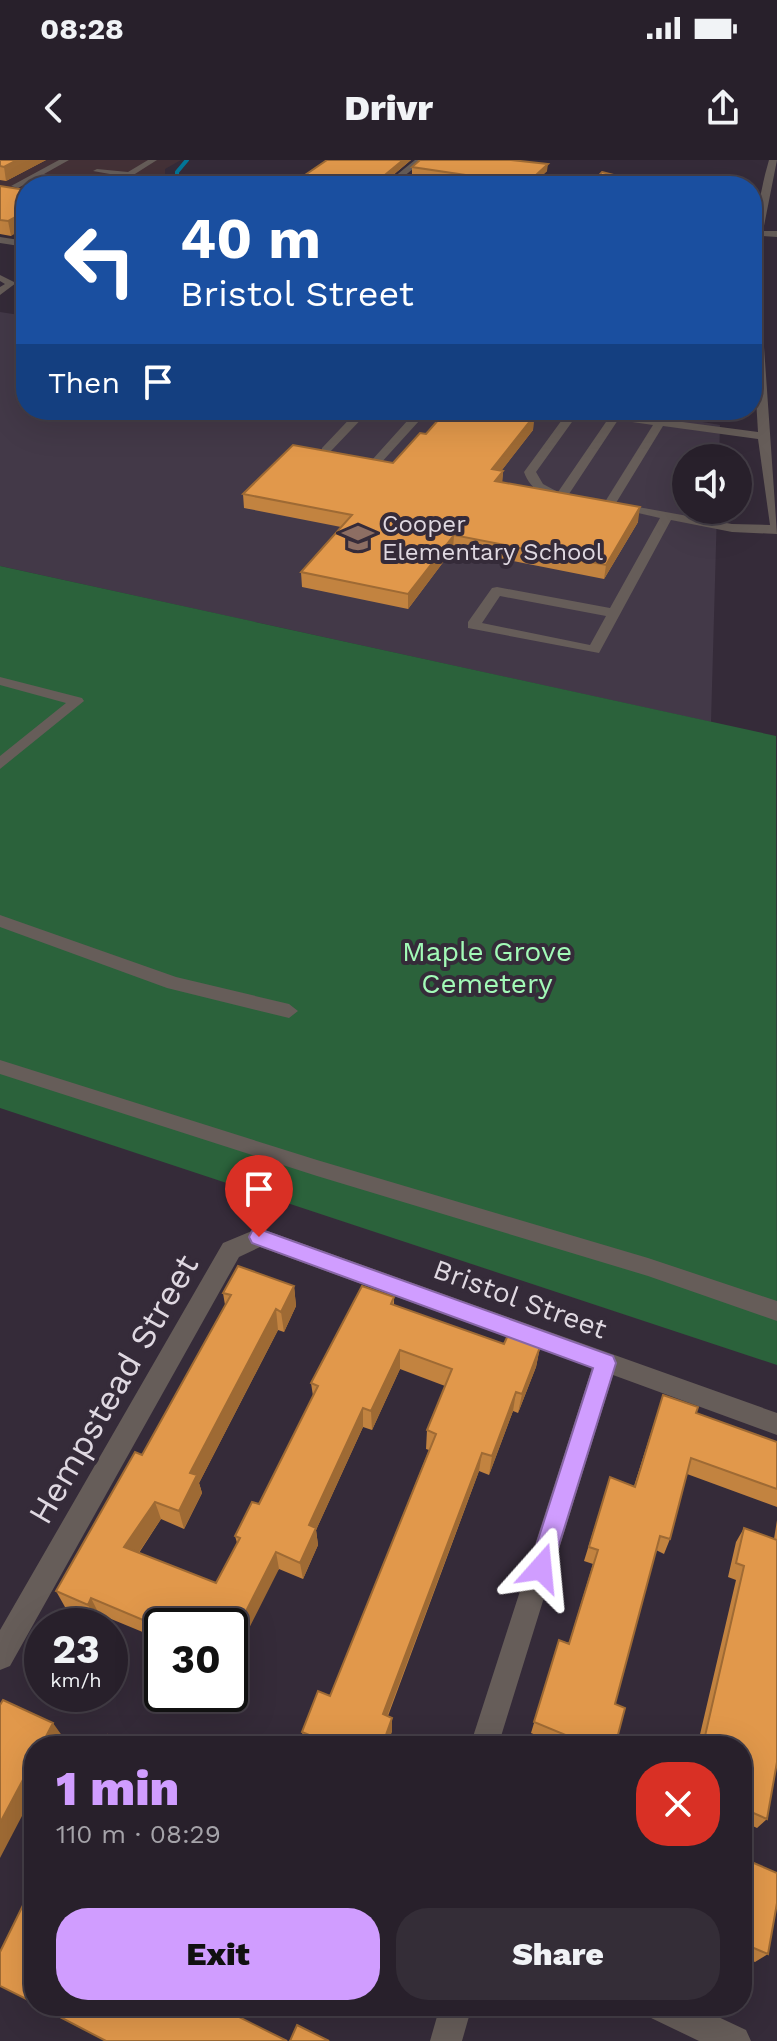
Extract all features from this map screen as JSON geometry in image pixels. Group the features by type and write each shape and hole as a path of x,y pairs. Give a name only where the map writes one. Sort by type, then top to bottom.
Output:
{"street":[{"path":"399,176 420,160"},
{"path":"762,214 773,160"},
{"path":"131,164 149,163"},
{"path":"84,170 130,175 149,163"},
{"path":"35,175 67,164"},
{"path":"35,175 42,176"},
{"path":"0,184 15,186"},
{"path":"0,278 11,283 0,292"},
{"path":"326,450 354,420"},
{"path":"376,462 414,420"},
{"path":"564,420 530,472 542,490 732,528 777,529 767,477 762,420"},
{"path":"561,496 613,420"},
{"path":"634,420 763,436"},
{"path":"597,503 659,424"},
{"path":"614,613 497,591 473,625 594,650 667,516"},
{"path":"0,681 77,701 0,764"},
{"path":"0,921 174,983 289,1011"},
{"path":"0,1067 317,1168 648,1267 777,1311"},
{"name":"Bristol Street","path":"243,1243 259,1237 274,1240 777,1424"},
{"name":"Hempstead Street","path":"0,1656 231,1250 243,1243"},
{"path":"487,1736 605,1363"},
{"path":"446,2041 453,2016"},
{"path":"681,2016 735,2041"}],"shaded area":[{"path":"0,160 181,160 165,169 165,176 16,176 16,191 0,189"},
{"name":"Cooper Elementary School","path":"0,312 16,314 16,420 691,420 720,425 719,444 672,444 672,524 717,524 711,722 0,566"}],"green space":[{"name":"Maple Grove Cemetery","path":"0,566 776,736 777,1365 0,1108"}],"building":[{"path":"0,160 17,160 4,167 0,166"},
{"path":"327,160 403,160 384,176 304,176"},
{"path":"420,160 511,160 548,164 535,176 472,176 412,167"},
{"path":"0,186 16,188 16,217 8,221 0,220"},
{"path":"438,420 531,420 492,469 503,471 495,481 640,507 606,565 454,535 408,594 301,572 352,515 243,494 293,445 393,463 420,433 426,434"},
{"path":"238,1266 294,1286 281,1312 276,1309 190,1473 197,1475 179,1511 155,1502 124,1547 216,1583 240,1538 235,1536 252,1502 259,1504 318,1386 311,1383 362,1286 394,1297 391,1304 504,1344 508,1335 540,1347 522,1394 516,1392 492,1456 482,1453 383,1714 392,1718 386,1736 311,1736 302,1732 318,1691 330,1696 436,1434 427,1430 452,1369 400,1350 371,1411 363,1408 309,1525 316,1528 300,1563 276,1552 248,1608 144,1608 144,1620 128,1614 128,1608 115,1608 91,1598 88,1605 56,1591 135,1452 142,1455 231,1295 223,1293"},
{"path":"663,1395 698,1407 696,1413 777,1442 777,1489 691,1458 670,1539 660,1536 615,1704 625,1708 618,1736 568,1736 534,1722 559,1640 569,1644 598,1550 589,1547 610,1477 635,1487"},
{"path":"744,1528 777,1540 777,1762 767,1819 752,1812 752,1736 705,1736 744,1566 736,1563"},
{"path":"3,1700 53,1723 46,1736 24,1736 24,1778 0,1823 0,1705"},
{"path":"752,1862 777,1873 777,1903 768,1954 752,1947"},
{"path":"24,1903 24,1998 0,1986 0,1952"},
{"path":"58,2016 237,2016 287,2041 106,2041"},
{"path":"297,2025 329,2041 290,2041"}],"waterway":[{"path":"177,176 187,160"}],"place":[{"name":"Cooper Elementary School","path":"358,538"}],"route":[{"path":"259,1237 605,1363 541,1568"}]}
